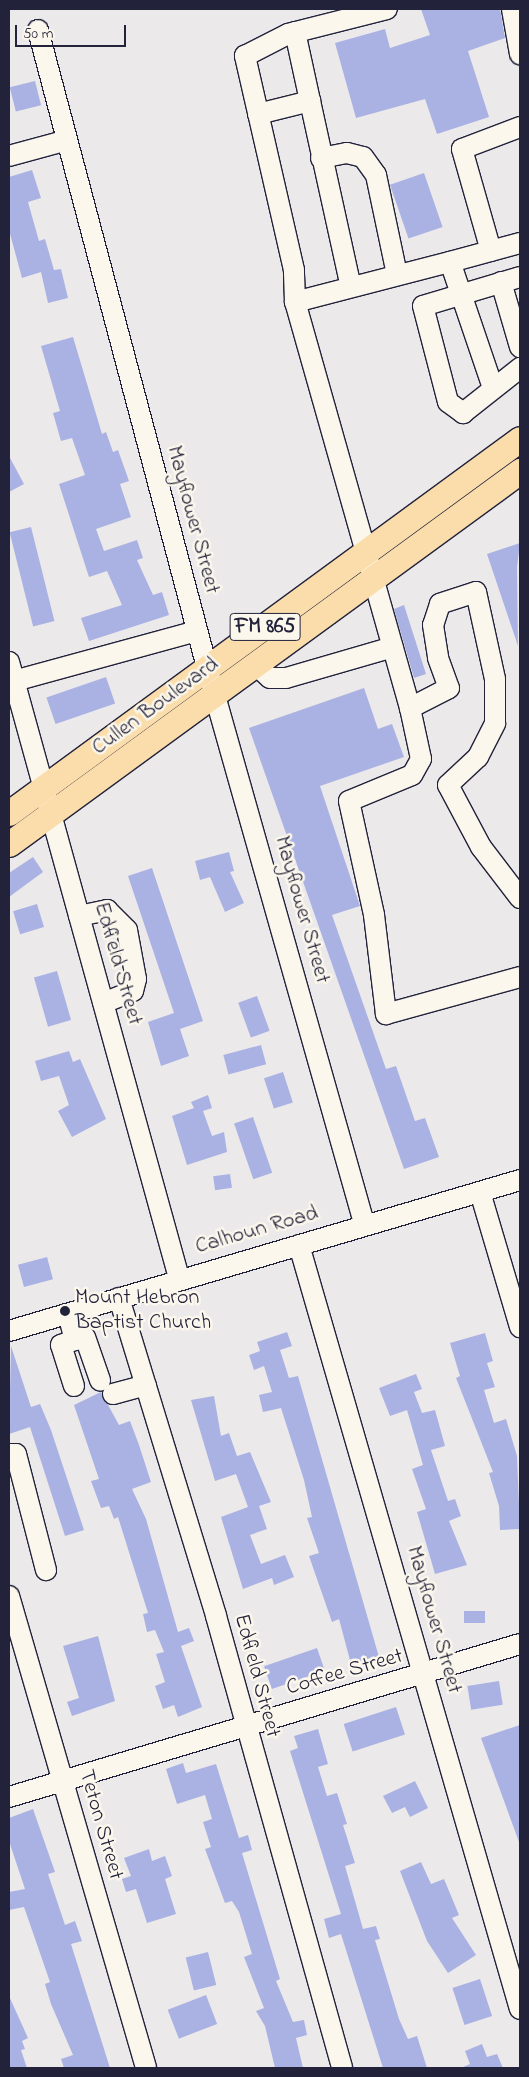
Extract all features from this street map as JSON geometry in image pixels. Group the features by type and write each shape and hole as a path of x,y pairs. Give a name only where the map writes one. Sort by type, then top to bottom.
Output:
{"main road":[{"name":"Cullen Boulevard","path":"9,813 208,670 363,553 520,439"},
{"name":"Cullen Boulevard","path":"9,844 520,471"}],"street":[{"path":"387,9 295,32 261,44 245,56 294,270 295,302 363,553 410,708 421,759 412,775 349,801 374,915 386,1014 520,977"},
{"path":"512,9 520,54"},
{"name":"Mayflower Street","path":"38,30 64,140 197,631 364,1223"},
{"path":"295,32 321,158 351,286"},
{"path":"258,114 310,102"},
{"path":"491,251 462,149 520,127"},
{"path":"9,156 64,140"},
{"path":"321,158 347,153 363,157 376,175 397,275"},
{"path":"295,302 520,243"},
{"path":"450,262 462,291 493,388"},
{"path":"520,277 462,291 424,306 448,402 463,413 520,368"},
{"path":"501,282 520,347"},
{"path":"410,708 449,688 438,658 433,625 440,604 476,592 495,678 495,723 478,757 448,785 481,847 520,898"},
{"path":"11,672 197,631"},
{"path":"256,665 270,678 286,678 393,647"},
{"name":"Edfield Street","path":"11,672 179,1278"},
{"path":"79,916 108,910 127,930 136,979 133,991 103,1003"},
{"name":"Calhoun Road","path":"9,1331 179,1278 299,1245 364,1223 520,1180"},
{"path":"480,1192 520,1327"},
{"name":"Mayflower Street","path":"299,1245 520,2009"},
{"name":"Edfield Street","path":"119,1298 216,1616 244,1728 342,2068"},
{"path":"68,1314 75,1340"},
{"path":"74,1386 61,1345 85,1337 106,1387 146,1385"},
{"path":"9,1454 16,1454 46,1570"},
{"name":"Teton Street","path":"9,1596 146,2068"},
{"name":"Coffee Street","path":"9,1797 424,1675 520,1644"}],"building":[{"path":"421,9 500,9 505,38 468,51 489,117 437,134 425,99 356,118 335,43 385,29 390,48 430,35"},
{"path":"35,81 41,105 16,112 10,87"},
{"path":"32,170 41,198 28,202 39,241 45,239 54,270 61,269 68,298 48,303 41,272 22,278 9,230 9,177"},
{"path":"424,173 443,227 409,239 390,185"},
{"path":"73,337 102,434 106,432 113,452 118,450 129,481 120,484 131,517 96,529 104,551 137,540 143,558 137,560 153,595 162,592 169,615 89,641 81,618 122,605 107,571 89,577 59,484 85,475 72,438 61,441 53,413 60,411 41,346"},
{"path":"9,456 24,484 9,492"},
{"path":"31,527 54,621 33,626 10,532"},
{"path":"520,543 517,567 518,646 487,554"},
{"path":"404,605 426,674 414,678 394,609"},
{"path":"106,677 115,703 56,724 46,698"},
{"path":"364,688 378,729 392,724 404,757 320,786 360,906 332,915 386,1069 396,1066 415,1121 425,1118 439,1157 404,1169 249,728"},
{"path":"229,852 234,871 230,872 244,903 225,912 210,877 200,880 195,861"},
{"path":"33,857 43,872 9,897 9,873"},
{"path":"152,868 203,1021 180,1029 189,1056 161,1066 148,1022 174,1013 128,876"},
{"path":"37,904 44,927 20,934 13,911"},
{"path":"57,971 71,1020 48,1027 34,978"},
{"path":"257,996 270,1031 251,1038 238,1003"},
{"path":"261,1045 266,1064 229,1074 223,1055"},
{"path":"69,1051 73,1062 80,1059 106,1119 72,1137 58,1111 69,1105 59,1076 41,1081 35,1061"},
{"path":"283,1072 293,1102 274,1109 264,1078"},
{"path":"208,1095 212,1108 203,1111 212,1136 224,1132 227,1152 187,1165 172,1116 194,1108 191,1102"},
{"path":"253,1117 272,1173 253,1179 234,1124"},
{"path":"230,1174 232,1188 215,1190 213,1176"},
{"path":"47,1257 53,1279 24,1287 18,1265"},
{"path":"287,1332 292,1346 280,1350 289,1378 298,1376 379,1657 351,1664 339,1619 332,1622 309,1556 319,1553 307,1518 312,1517 304,1480 281,1408 263,1412 259,1395 272,1392 264,1366 254,1370 249,1355 260,1351 257,1342"},
{"path":"485,1333 493,1361 487,1363 495,1387 484,1390 494,1423 506,1419 517,1456 520,1529 500,1530 499,1506 489,1473 493,1472 456,1378 460,1376 450,1343"},
{"path":"11,1346 31,1407 40,1404 51,1430 84,1530 65,1536 30,1427 9,1434"},
{"path":"416,1374 422,1389 414,1392 422,1413 435,1410 445,1446 431,1450 448,1501 455,1499 461,1516 449,1521 467,1565 435,1574 417,1512 426,1509 412,1469 423,1465 407,1410 390,1416 379,1388"},
{"path":"101,1392 119,1425 130,1421 139,1445 151,1482 132,1489 146,1519 178,1632 189,1628 194,1641 181,1646 202,1707 178,1717 174,1705 163,1709 155,1686 165,1682 156,1654 164,1652 155,1630 147,1632 143,1614 148,1613 118,1517 114,1519 109,1506 101,1508 91,1481 99,1479 74,1405"},
{"path":"214,1396 221,1436 229,1433 237,1456 250,1452 271,1502 259,1506 267,1529 250,1535 261,1564 285,1555 294,1577 274,1585 272,1578 243,1589 221,1517 248,1507 236,1474 215,1481 191,1400"},
{"path":"464,1611 485,1611 485,1623 464,1623"},
{"path":"98,1636 115,1701 72,1716 67,1702 79,1698 63,1646"},
{"path":"317,1648 325,1671 272,1689 264,1666"},
{"path":"499,1681 503,1705 471,1710 467,1686"},
{"path":"396,1707 405,1735 353,1752 344,1724"},
{"path":"520,1725 520,1842 519,1842 481,1738"},
{"path":"318,1729 328,1764 318,1767 327,1796 337,1793 347,1824 343,1825 355,1863 345,1866 363,1929 376,1926 380,1939 375,1940 399,2019 408,2039 417,2036 427,2068 383,2068 341,1934 329,1938 324,1919 341,1914 290,1751 298,1748 294,1736"},
{"path":"183,1763 186,1773 216,1764 239,1838 248,1835 252,1850 242,1853 280,1979 276,1981 293,2022 304,2020 307,2035 296,2038 303,2068 275,2068 265,2026 256,2011 264,2008 244,1957 252,1954 239,1912 232,1901 225,1903 205,1849 211,1847 203,1822 212,1819 205,1795 177,1804 166,1769"},
{"path":"415,1781 428,1808 410,1817 405,1807 392,1813 383,1796"},
{"path":"33,1809 55,1872 48,1874 65,1925 75,1921 82,1941 71,1944 110,2068 64,2068 61,2059 73,2055 51,2004 45,1984 50,1982 24,1907 9,1910 9,1892 25,1889 9,1841 9,1818"},
{"path":"149,1849 152,1861 165,1856 172,1876 165,1879 176,1914 147,1923 136,1889 126,1892 122,1879 131,1876 124,1858"},
{"path":"421,1862 431,1884 444,1879 459,1915 452,1918 476,1955 448,1973 427,1941 400,1871"},
{"path":"208,1952 216,1985 194,1991 186,1958"},
{"path":"480,1979 492,2016 464,2025 452,1988"},
{"path":"206,1995 217,2024 179,2039 168,2010"},
{"path":"9,1996 28,2038 22,2041 25,2049 21,2050 27,2068 9,2068"},
{"path":"482,2044 487,2057 497,2054 503,2068 461,2068 470,2064 465,2051"}],"place":[{"name":"Mount Hebron Baptist Church","path":"65,1311"}]}
